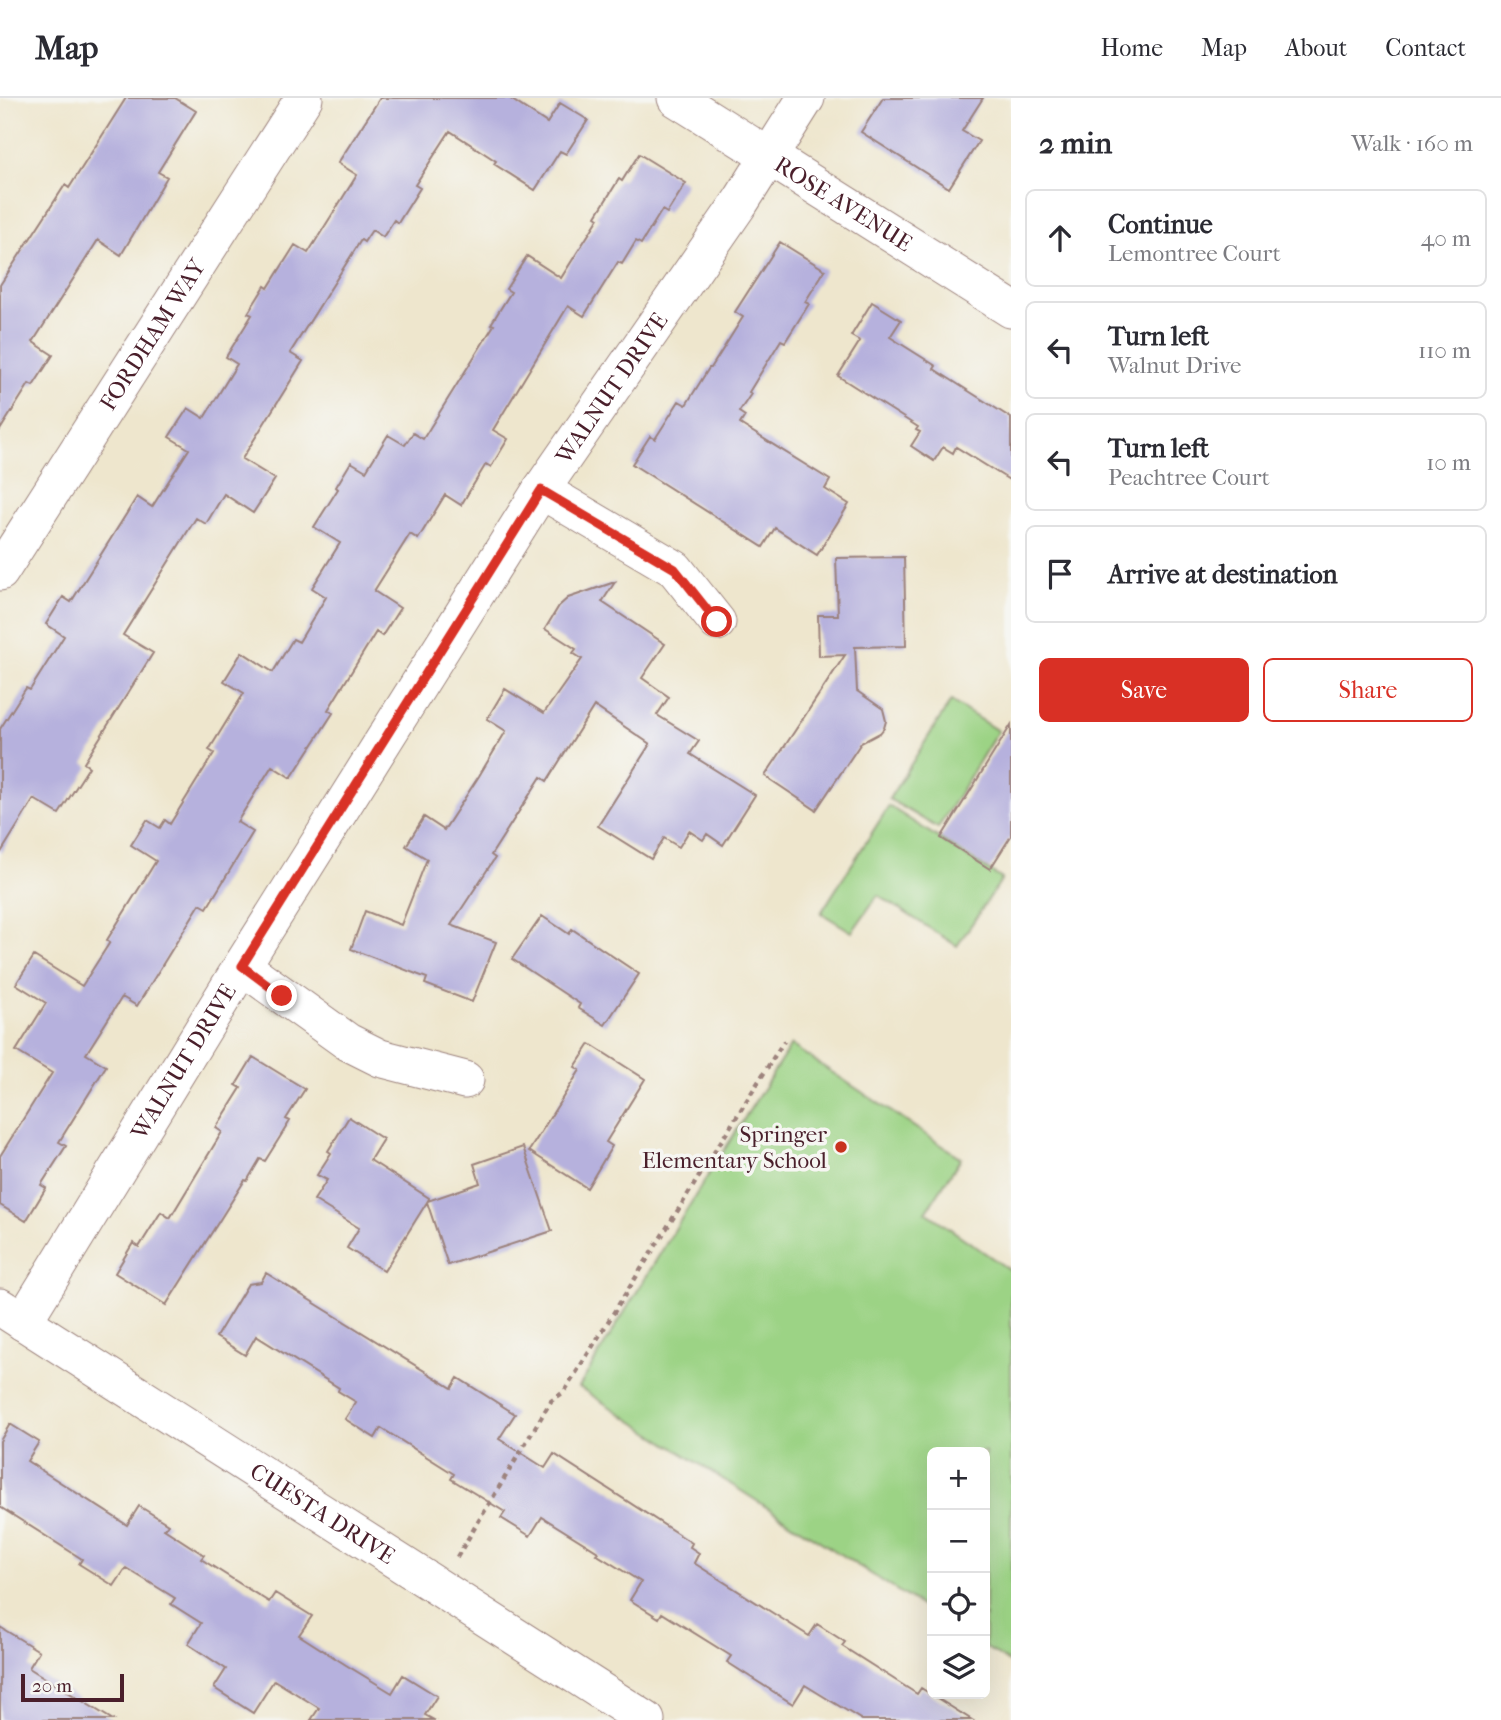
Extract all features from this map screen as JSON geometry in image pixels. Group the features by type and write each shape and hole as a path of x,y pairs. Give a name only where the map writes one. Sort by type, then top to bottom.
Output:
{"street":[{"name":"FORDHAM WAY","path":"0,572 303,98"},
{"name":"ROSE AVENUE","path":"676,98 1011,309"},
{"name":"WALNUT DRIVE","path":"12,1314 242,966 541,490 741,201 806,98"},
{"path":"541,490 675,569 717,622"},
{"path":"242,966 348,1042 380,1058 465,1080"},
{"name":"CUESTA DRIVE","path":"12,1314 646,1720"}],"path":[{"path":"439,1587 551,1402 564,1392 784,1041"}],"green space":[{"path":"951,701 998,731 938,828 889,799"},
{"path":"889,806 1002,879 957,946 878,895 852,932 821,913"},
{"path":"791,1045 961,1158 926,1212 1011,1271 1011,1664 990,1650 990,1447 927,1447 927,1610 579,1387"}],"building":[{"path":"126,98 175,98 196,111 158,172 167,177 121,255 98,240 33,342 53,355 33,386 29,384 0,430 0,285 65,185 69,188"},
{"path":"380,98 509,98 547,123 560,103 588,120 566,154 560,151 535,190 450,131 415,185 420,188 398,223 394,220 383,237 372,230 364,242 361,240 290,353 303,361 242,459 275,479 253,513 224,494 206,524 196,518 123,635 153,653 84,763 89,767 59,814 34,799 0,854 0,729 26,688 30,690 64,636 46,624 63,597 71,602 137,497 152,507 189,449 169,437 188,408 204,418 237,364 226,357 252,315 248,313 265,286 268,288 295,245 308,253 357,175 338,163"},
{"path":"883,98 983,98 962,131 979,141 949,188 861,132"},
{"path":"639,154 686,183 667,213 662,210 641,244 636,241 622,264 618,262 584,316 568,306 493,430 508,439 491,467 486,464 461,505 445,495 418,539 410,534 374,591 400,608 382,636 376,632 328,710 333,713 291,778 272,766 237,822 253,832 207,908 200,904 137,1006 122,997 86,1054 106,1066 59,1142 66,1146 41,1185 46,1188 26,1221 0,1205 0,1156 52,1073 16,1051 46,1003 16,984 34,956 82,986 156,861 131,845 147,820 160,828 165,820 170,824 214,753 209,750 244,693 224,681 242,652 273,672 293,639 299,642 326,597 312,588 340,543 314,527 351,462 366,471 388,435 405,445 413,433 423,439 494,325 491,324 511,292 506,289 527,256 561,278 599,218 596,216 619,179 622,181"},
{"path":"780,242 825,270 805,302 809,304 785,342 781,340 749,392 751,394 739,412 745,416 740,424 830,480 825,489 849,504 817,555 775,528 763,547 632,464 650,436 655,439 679,401 686,405 711,368 743,317 735,312"},
{"path":"872,302 901,320 890,337 936,366 934,369 1011,418 1011,481 956,447 953,453 943,447 934,461 911,446 920,432 916,430 918,427 838,376 860,341 851,336"},
{"path":"904,557 906,646 855,647 857,691 883,709 886,721 884,728 861,743 816,810 765,776 845,655 819,656 818,615 838,615 836,558"},
{"path":"615,582 602,602 665,644 642,678 669,697 657,715 699,741 690,754 755,795 723,845 707,834 703,840 689,831 679,847 664,838 651,859 598,826 650,744 594,706 547,781 541,777 491,855 495,858 451,925 496,942 472,1002 425,984 427,978 351,949 365,911 401,925 427,859 406,846 424,817 444,830 479,776 506,731 487,719 505,689 544,713 582,659 573,653 576,649 545,629 559,606 568,598"},
{"path":"1011,725 1011,836 990,869 941,838"},
{"path":"542,916 569,934 572,929 639,974 605,1025 578,1008 580,1004 512,959"},
{"path":"590,1044 645,1079 606,1142 612,1146 587,1188 529,1151 580,1070 575,1067"},
{"path":"253,1057 305,1089 286,1119 290,1121 265,1161 260,1159 247,1181 245,1180 166,1305 115,1273 133,1243 139,1247 161,1212 170,1218 222,1132 216,1128 241,1088 236,1085"},
{"path":"349,1117 383,1139 370,1160 429,1198 428,1201 480,1183 474,1164 523,1147 552,1231 448,1265 427,1202 384,1271 347,1248 359,1228 314,1200 327,1180 317,1175"},
{"path":"266,1273 452,1388 458,1378 515,1414 499,1439 545,1468 554,1454 692,1543 690,1547 699,1553 694,1563 809,1636 817,1624 845,1642 842,1646 917,1694 921,1688 927,1692 927,1699 939,1699 972,1720 862,1720 805,1685 793,1704 727,1662 731,1656 662,1613 659,1618 630,1600 641,1582 596,1554 598,1552 542,1517 530,1536 501,1518 505,1512 451,1479 454,1474 381,1428 375,1438 345,1419 356,1402 338,1391 339,1388 256,1336 245,1355 216,1337 248,1284 261,1282"},
{"path":"10,1424 39,1442 27,1461 127,1525 139,1506 168,1524 164,1529 204,1555 201,1559 269,1602 275,1593 312,1616 299,1635 346,1665 392,1693 403,1675 437,1696 425,1715 434,1720 311,1720 319,1708 274,1680 253,1713 214,1688 226,1669 188,1644 201,1623 171,1604 175,1598 126,1568 114,1586 79,1564 82,1559 0,1507 0,1441"},
{"path":"0,1627 39,1651 29,1668 113,1720 0,1720"}],"place":[{"name":"Springer Elementary School","path":"841,1147"}],"route":[{"path":"282,996 242,966 541,490 675,569 717,622"}]}
